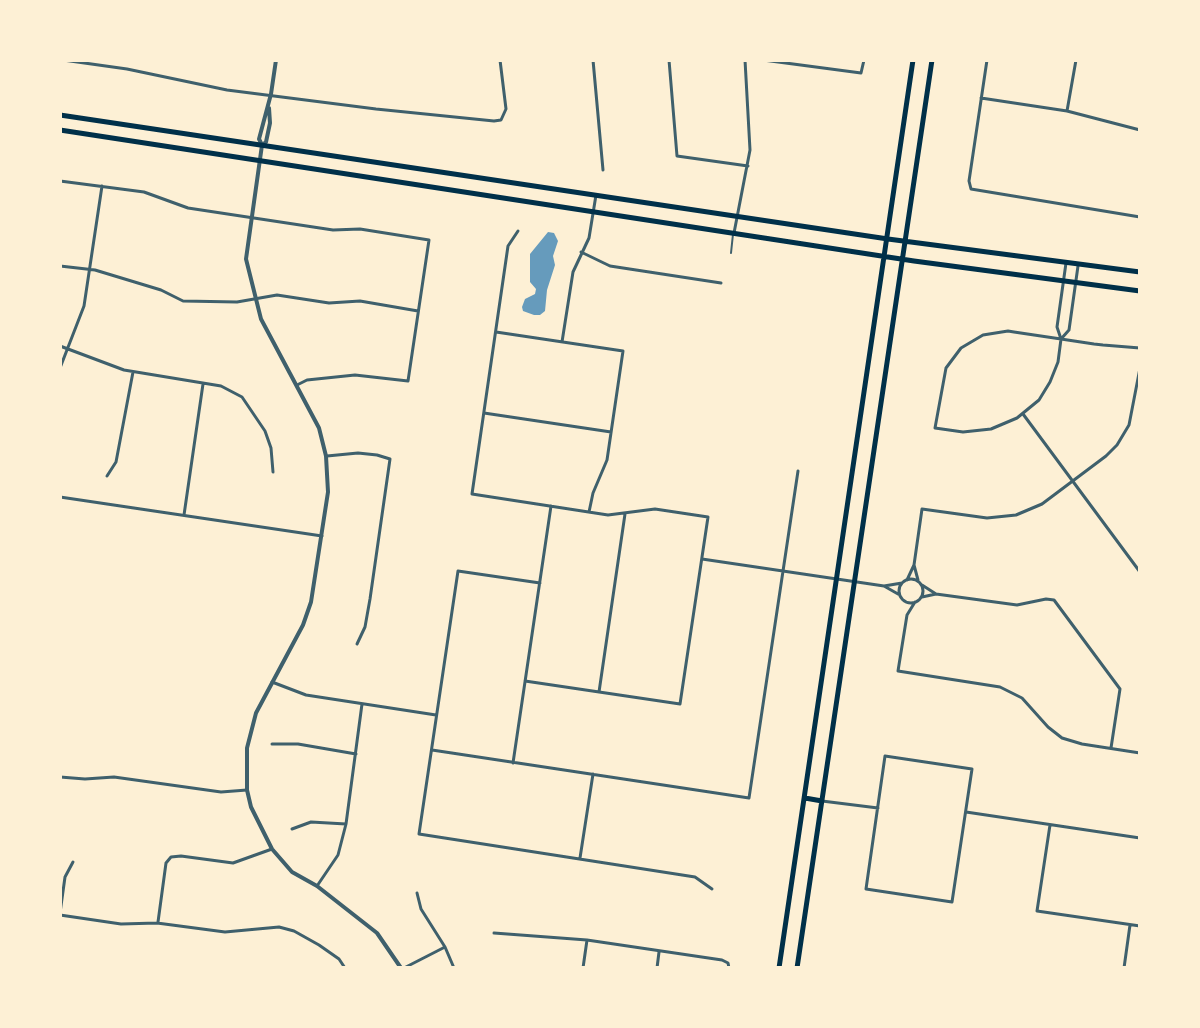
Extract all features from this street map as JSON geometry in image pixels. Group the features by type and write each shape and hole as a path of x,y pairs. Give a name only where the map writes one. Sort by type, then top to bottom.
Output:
{"main road":[{"path":"779,968 913,60"},
{"path":"797,968 932,60"},
{"path":"60,115 888,239 1140,272"},
{"path":"60,130 903,259 1140,291"},
{"path":"805,798 822,801"}],"street":[{"path":"63,60 127,69 227,90 376,109 501,120 506,109 500,60"},
{"path":"276,60 271,94 258,142 262,145 246,259 261,319 319,428 326,456 328,492 307,614 256,713 245,770 247,790 251,807 272,849 292,872 317,886 377,933 402,968 445,947"},
{"path":"593,60 603,170"},
{"path":"669,60 677,156 748,166"},
{"path":"734,233 748,166 750,134 745,60"},
{"path":"763,60 861,73 864,60"},
{"path":"987,60 970,188 977,192 1140,217"},
{"path":"1067,111 1076,60"},
{"path":"981,98 1067,111 1140,130"},
{"path":"60,181 144,192 188,208 333,230 360,229 429,240 408,381 355,375 318,378 297,385"},
{"path":"60,368 84,306 102,186"},
{"path":"562,342 572,277 589,238 596,195"},
{"path":"518,231 508,246 472,494 589,512 625,514 655,509 708,517 680,704 525,681"},
{"path":"581,252 610,266 721,283"},
{"path":"1066,263 1057,327 1061,339 1058,362 1039,400 1005,425 984,431 935,428 944,374 953,357 966,344 983,335 1001,331 1061,339 1140,348"},
{"path":"1061,339 1069,330 1079,264"},
{"path":"60,266 91,270 161,290 183,301 237,302 277,295 329,303 360,301 418,311"},
{"path":"496,332 623,351 606,465 593,493 589,512"},
{"path":"60,346 133,371 221,386 242,397 265,431 271,448 273,472"},
{"path":"702,559 884,586 902,583 907,580 914,565 922,509 987,518 1009,517 1037,507 1106,456 1121,439 1133,410 1140,368"},
{"path":"107,476 116,462 133,371"},
{"path":"184,515 203,382"},
{"path":"484,413 611,432"},
{"path":"1023,414 1140,572"},
{"path":"326,456 358,453 390,459 370,599 365,627 357,644"},
{"path":"432,750 749,798 798,471"},
{"path":"60,497 322,536"},
{"path":"513,763 551,506"},
{"path":"599,692 625,514"},
{"path":"914,565 922,597"},
{"path":"540,583 458,571 419,834 695,877 712,889"},
{"path":"907,580 920,583 936,594"},
{"path":"900,595 902,583"},
{"path":"884,586 904,600 907,615 898,671 1006,689 1022,698 1062,738 1140,753"},
{"path":"907,615 915,602 936,594 1017,605 1051,599 1056,602 1120,689 1111,748"},
{"path":"904,600 915,602"},
{"path":"272,682 306,695 437,715"},
{"path":"317,886 338,855 346,824 362,704"},
{"path":"272,744 298,744 356,754"},
{"path":"885,756 972,769 965,812 952,902 866,889 885,756"},
{"path":"580,859 593,774"},
{"path":"60,777 114,777 221,792 247,790"},
{"path":"822,801 878,808"},
{"path":"965,812 1140,838"},
{"path":"292,829 311,822 346,824"},
{"path":"1050,825 1037,911 1140,926"},
{"path":"157,923 166,863 171,857 233,863 272,849"},
{"path":"73,862 65,877 60,916 225,932 279,927 294,931 319,945 339,959 345,968"},
{"path":"417,893 421,909 454,968"},
{"path":"1124,968 1130,925"},
{"path":"494,933 587,940 728,966"},
{"path":"583,968 587,940"},
{"path":"657,968 659,952"}],"lane":[{"path":"731,253 734,233"}],"water":[{"path":"548,232 554,233 558,241 553,256 555,265 547,290 545,311 534,315 523,311 522,307 525,299 535,294 536,289 530,282 530,254"}]}
